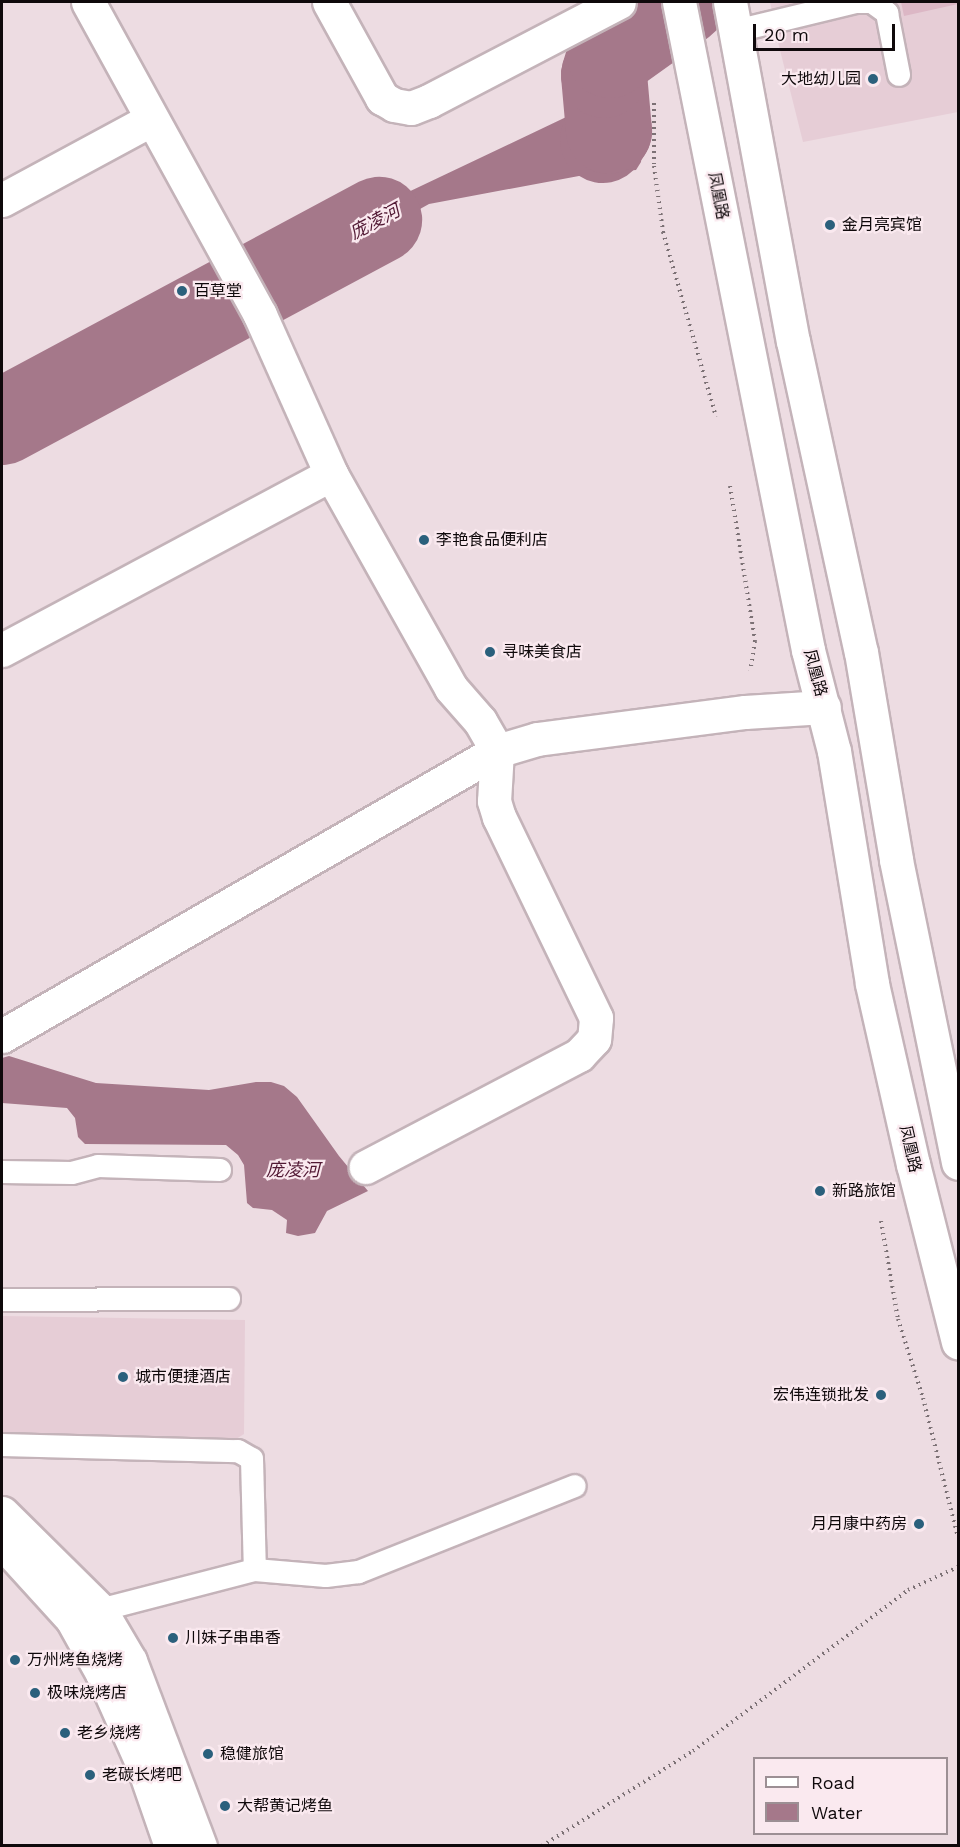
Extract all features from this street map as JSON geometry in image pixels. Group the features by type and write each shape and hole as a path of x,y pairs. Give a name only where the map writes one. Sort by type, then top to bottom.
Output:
{"street":[{"path":"88,2 260,315 332,474 450,688 480,721 497,751 494,801 499,817 596,1018 594,1039 579,1055 366,1167"},
{"path":"329,2 382,98 394,105 411,108 429,101 619,2"},
{"name":"凤凰路","path":"678,2 689,46 805,638 834,751 872,984 913,1164 958,1342"},
{"path":"732,13 793,342 861,652 896,860 958,1163"},
{"path":"2,200 152,119"},
{"path":"2,650 332,474"},
{"path":"2,1036 497,751 537,739 745,712 824,706"},
{"path":"2,1514 100,1610 130,1661 200,1845"},
{"path":"2,1542 72,1619 102,1673 143,1766 171,1845"}],"lane":[{"path":"732,13 872,2 887,13 899,75"},
{"path":"2,1172 72,1173 98,1166 220,1170"},
{"path":"2,1300 229,1299"},
{"path":"2,1445 238,1451 252,1459 255,1570"},
{"path":"100,1610 255,1570 326,1576 359,1572 575,1486"}],"path":[{"path":"654,98 654,166 663,232 718,422"},
{"path":"729,480 755,641 750,672 744,680"},
{"path":"881,1217 898,1319 923,1398 958,1537"},
{"path":"542,1845 693,1750 908,1590 958,1567"}],"shaded area":[{"name":"大地幼儿园","path":"770,2 958,2 958,112 803,142"},
{"path":"901,2 958,2 958,4 904,16"},
{"name":"城市便捷酒店","path":"2,1316 245,1320 244,1434 236,1439 2,1434"}],"water":[{"path":"628,12 646,108 641,162 636,170 595,173 429,204 278,288 270,265 402,195 583,109 588,101 588,93 567,46"},
{"path":"204,297 223,341 2,461 2,406"},
{"name":"庞凌河","path":"9,1056 96,1083 209,1090 256,1082 271,1082 284,1086 297,1097 339,1156 368,1191 327,1211 315,1233 298,1236 286,1233 287,1220 272,1210 253,1208 247,1203 244,1165 238,1155 226,1145 85,1144 78,1137 75,1118 67,1108 2,1103 2,1058"}],"waterway":[{"name":"庞凌河","path":"603,140 609,131 604,75 610,55 684,2"},
{"name":"庞凌河","path":"2,422 379,220"}],"place":[{"name":"大地幼儿园","path":"873,79"},
{"name":"金月亮宾馆","path":"830,225"},
{"name":"百草堂","path":"182,291"},
{"name":"李艳食品便利店","path":"424,540"},
{"name":"寻味美食店","path":"490,652"},
{"name":"新路旅馆","path":"820,1191"},
{"name":"城市便捷酒店","path":"123,1377"},
{"name":"宏伟连锁批发","path":"881,1395"},
{"name":"月月康中药房","path":"919,1524"},
{"name":"川妹子串串香","path":"173,1638"},
{"name":"万州烤鱼烧烤","path":"15,1660"},
{"name":"极味烧烤店","path":"35,1693"},
{"name":"老乡烧烤","path":"65,1733"},
{"name":"稳健旅馆","path":"208,1754"},
{"name":"老碳长烤吧","path":"90,1775"},
{"name":"大帮黄记烤鱼","path":"225,1806"}]}
